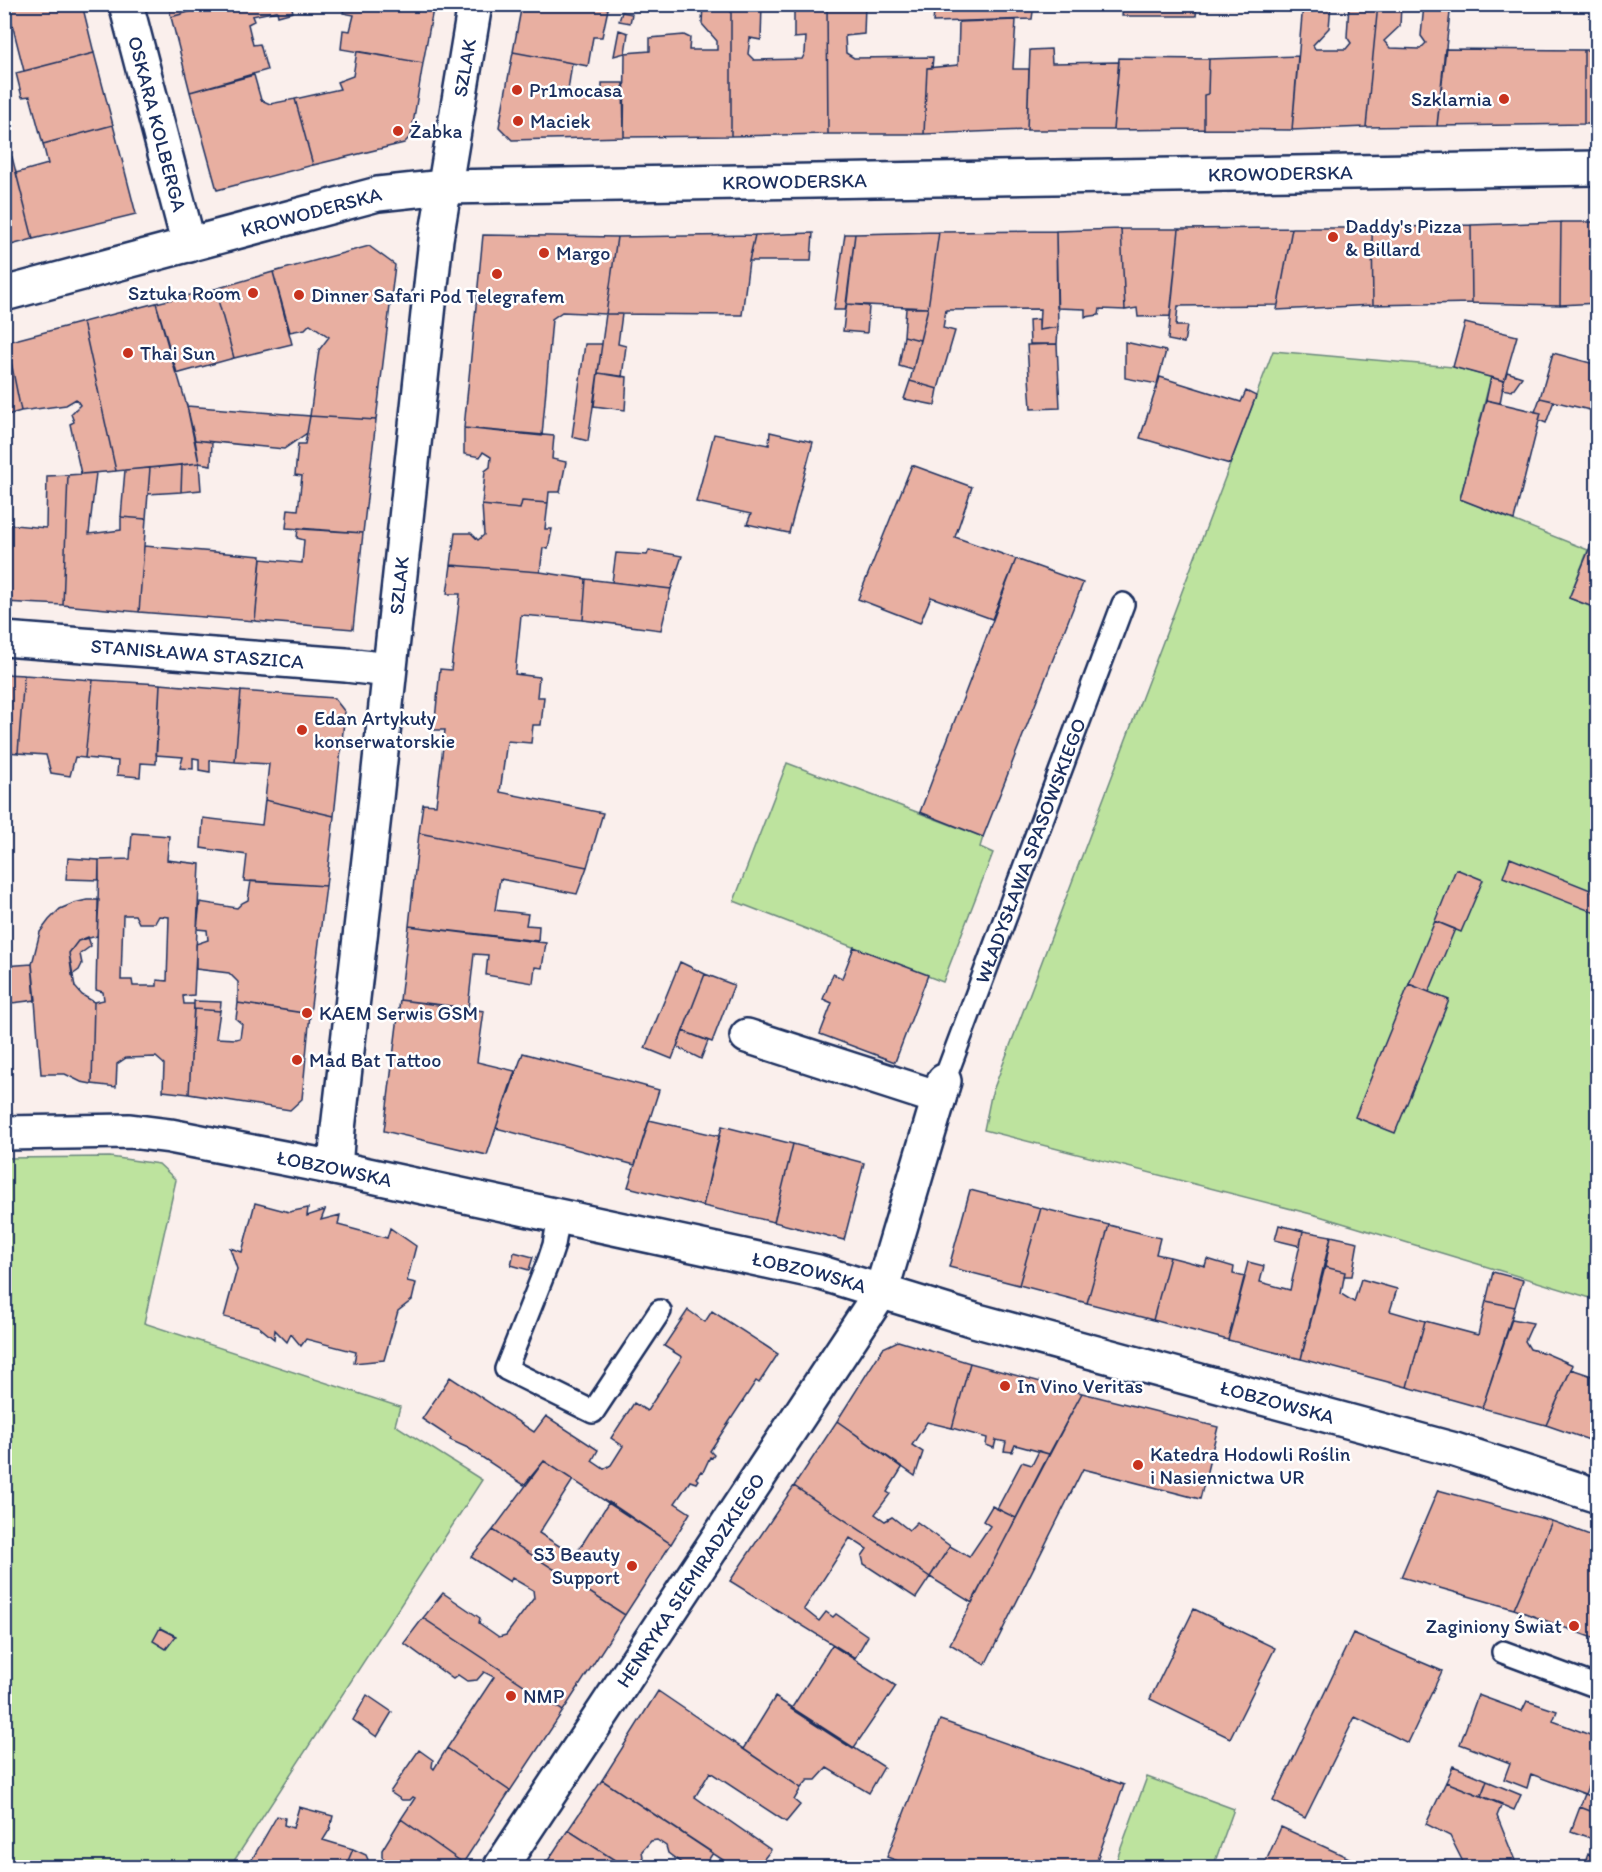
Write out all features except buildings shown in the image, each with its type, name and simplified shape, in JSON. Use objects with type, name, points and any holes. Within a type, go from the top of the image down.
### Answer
[{"type":"street","name":"OSKARA KOLBERGA","points":[[126,4],[189,245]]},
{"type":"street","name":"SZLAK","points":[[335,1168],[436,239],[475,4]]},
{"type":"street","name":"KROWODERSKA","points":[[4,294],[378,194],[444,187],[1598,168]]},
{"type":"street","name":"STANISŁAWA STASZICA","points":[[4,639],[389,670]]},
{"type":"street","points":[[747,1036],[941,1090]]},
{"type":"street","name":"WŁADYSŁAWA SPASOWSKIEGO","points":[[881,1292],[941,1090]]},
{"type":"street","name":"ŁOBZOWSKA","points":[[4,1133],[129,1131],[170,1136],[335,1168],[818,1272],[974,1320],[1455,1450],[1598,1496]]},
{"type":"street","name":"HENRYKA SIEMIRADZKIEGO","points":[[500,1868],[881,1292]]},
{"type":"lane","name":"WŁADYSŁAWA SPASOWSKIEGO","points":[[941,1090],[1123,603]]},
{"type":"lane","points":[[559,1216],[549,1260],[506,1369],[593,1412],[660,1311]]},
{"type":"lane","points":[[1503,1652],[1598,1687]]},
{"type":"green space","points":[[1273,351],[1453,367],[1491,377],[1460,499],[1588,550],[1569,598],[1597,609],[1597,1300],[1319,1216],[984,1130],[991,1096]]},
{"type":"green space","points":[[787,763],[983,837],[980,847],[993,853],[943,982],[734,901]]},
{"type":"green space","points":[[110,1157],[159,1164],[176,1180],[144,1323],[400,1407],[395,1425],[482,1480],[230,1867],[5,1867],[4,1158]]},
{"type":"green space","points":[[1147,1777],[1234,1809],[1213,1867],[1114,1867]]},
{"type":"place","name":"Pr1mocasa","points":[[517,90]]},
{"type":"place","name":"Szklarnia","points":[[1504,99]]},
{"type":"place","name":"Maciek","points":[[518,121]]},
{"type":"place","name":"Żabka","points":[[398,131]]},
{"type":"place","name":"Daddy's Pizza & Billard","points":[[1333,237]]},
{"type":"place","name":"Margo","points":[[544,253]]},
{"type":"place","name":"Pod Telegrafem","points":[[497,274]]},
{"type":"place","name":"Sztuka Room","points":[[253,293]]},
{"type":"place","name":"Dinner Safari","points":[[299,295]]},
{"type":"place","name":"Thai Sun","points":[[128,353]]},
{"type":"place","name":"Edan Artykuły konserwatorskie","points":[[302,730]]},
{"type":"place","name":"KAEM Serwis GSM","points":[[307,1013]]},
{"type":"place","name":"Mad Bat Tattoo","points":[[297,1060]]},
{"type":"place","name":"In Vino Veritas","points":[[1005,1386]]},
{"type":"place","name":"Katedra Hodowli Roślin i Nasiennictwa UR","points":[[1138,1465]]},
{"type":"place","name":"S3 Beauty Support","points":[[632,1566]]},
{"type":"place","name":"Zaginiony Świat","points":[[1574,1626]]},
{"type":"place","name":"NMP","points":[[511,1696]]}]
